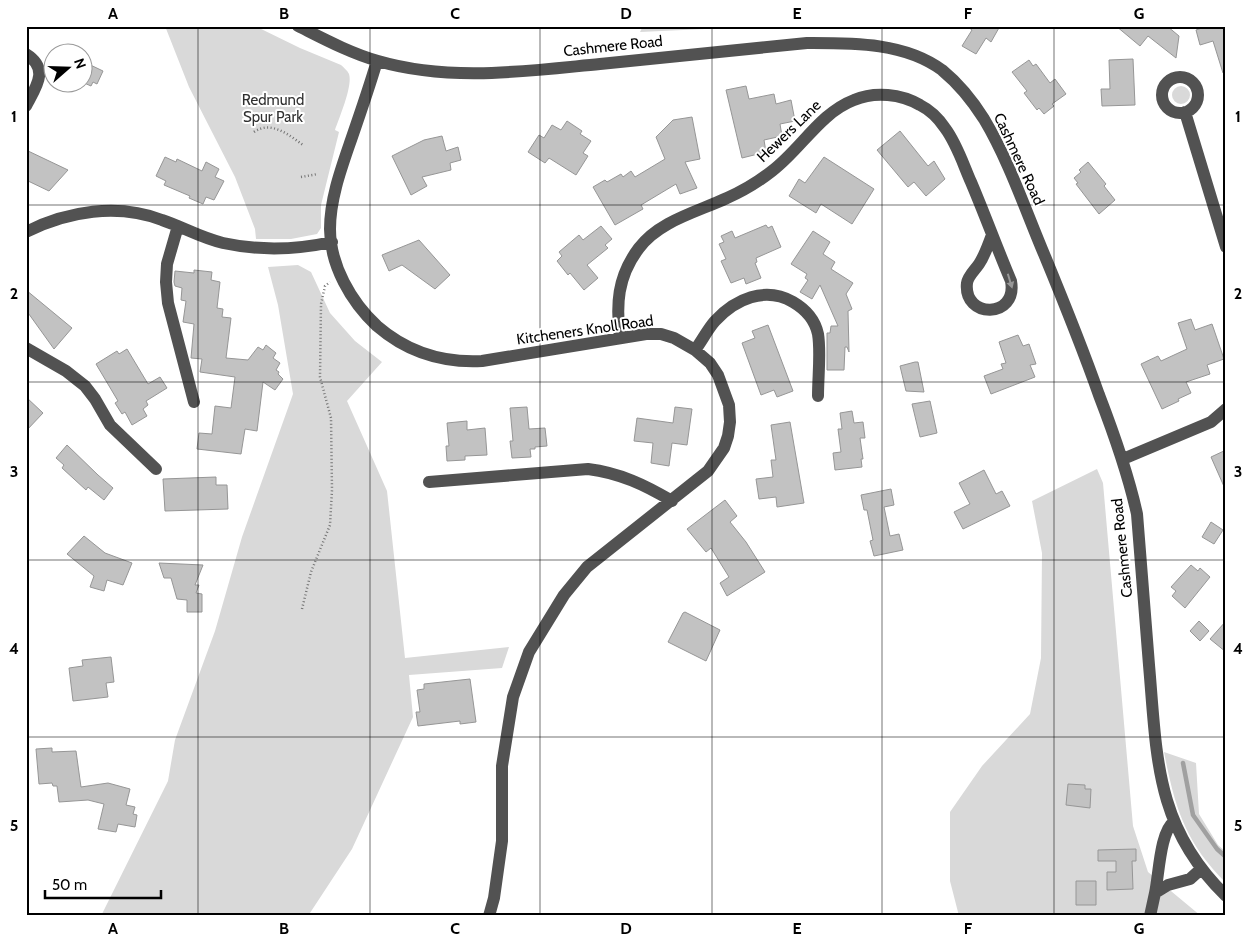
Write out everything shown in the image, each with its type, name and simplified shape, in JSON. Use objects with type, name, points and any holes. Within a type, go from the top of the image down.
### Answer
[{"type":"street","name":"Cashmere Road","points":[[298,26],[332,43],[377,61],[416,69],[446,72],[504,73],[807,44],[844,43],[880,46],[910,54],[927,60],[951,78],[968,95],[984,119],[1000,149],[1072,322],[1123,459],[1137,514],[1156,749],[1166,800],[1186,847],[1201,869],[1226,896]]},
{"type":"street","points":[[26,54],[36,61],[39,68],[39,78],[26,106]]},
{"type":"street","name":"Kitcheners Knoll Road","points":[[377,61],[338,180],[331,220],[332,242],[341,274],[357,304],[370,319],[399,342],[415,351],[429,356],[464,362],[482,361],[646,334],[661,334],[674,338],[696,350],[710,363],[724,389],[729,405],[730,422],[728,436],[724,448],[708,470],[672,501],[587,567],[564,595],[529,652],[513,697],[502,766],[502,841],[494,898],[489,916]]},
{"type":"street","name":"Hewers Lane","points":[[620,338],[617,311],[618,294],[630,262],[639,248],[653,234],[673,221],[727,198],[756,183],[792,155],[829,114],[857,98],[872,95],[888,95],[904,98],[919,104],[933,114],[945,127],[956,145],[1011,281],[1011,298],[1005,304],[990,310],[982,310],[975,306],[970,299],[967,291],[967,282],[982,259],[992,235]]},
{"type":"street","points":[[1185,112],[1226,248]]},
{"type":"street","points":[[26,232],[61,217],[99,211],[147,215],[178,226],[198,236],[222,243],[264,249],[304,248],[332,242]]},
{"type":"street","points":[[178,226],[167,264],[166,282],[168,303],[194,402]]},
{"type":"street","points":[[696,350],[714,322],[737,302],[750,296],[766,294],[781,296],[804,309],[812,320],[818,334],[818,396]]},
{"type":"street","points":[[26,348],[66,371],[85,386],[110,425],[156,469]]},
{"type":"street","points":[[1123,459],[1211,422],[1226,409]]},
{"type":"street","points":[[429,482],[588,469],[612,472],[628,478],[672,501]]},
{"type":"street","points":[[1150,916],[1164,835],[1168,826],[1174,822]]},
{"type":"street","points":[[1155,893],[1168,885],[1190,879],[1201,869]]},
{"type":"path","points":[[254,132],[259,128],[277,129],[286,132],[303,144]]},
{"type":"path","points":[[301,177],[318,174]]},
{"type":"path","points":[[302,609],[312,572],[330,525],[332,490],[331,418],[320,377],[321,304],[325,286],[341,274]]},
{"type":"green space","name":"Redmund Spur Park","points":[[165,26],[255,26],[341,65],[347,71],[350,79],[349,86],[335,130],[339,132],[321,205],[321,228],[317,234],[291,239],[256,239],[255,229],[235,177],[189,87]]},
{"type":"green space","points":[[643,26],[768,26],[640,32]]},
{"type":"green space","points":[[1181,86],[1187,89],[1190,95],[1187,101],[1181,104],[1175,101],[1172,95],[1175,89]]},
{"type":"green space","points":[[298,265],[311,272],[330,313],[355,341],[382,362],[347,401],[387,491],[405,658],[509,647],[502,668],[409,675],[413,717],[352,849],[308,916],[101,916],[168,781],[175,740],[215,631],[242,537],[293,394],[278,305],[268,267]]},
{"type":"green space","points":[[1097,469],[1103,483],[1133,826],[1148,872],[1201,916],[959,916],[950,881],[950,812],[982,766],[1030,714],[1041,658],[1042,553],[1032,501]]},
{"type":"green space","points":[[1164,752],[1196,763],[1199,814],[1218,845],[1226,852],[1226,883],[1212,868],[1191,838],[1178,807]]},
{"type":"building","points":[[967,26],[1000,26],[991,42],[986,38],[976,54],[962,46],[972,30]]},
{"type":"building","points":[[1116,26],[1167,26],[1179,36],[1176,58],[1148,36],[1140,46]]},
{"type":"building","points":[[1208,26],[1226,26],[1226,73],[1223,73],[1213,41],[1200,45],[1196,30]]},
{"type":"building","points":[[1133,59],[1135,105],[1102,106],[1101,89],[1110,89],[1109,60]]},
{"type":"building","points":[[1029,60],[1033,66],[1036,64],[1050,83],[1055,79],[1066,94],[1052,104],[1054,106],[1044,114],[1039,108],[1037,110],[1024,93],[1027,91],[1012,72]]},
{"type":"building","points":[[92,66],[103,71],[97,84],[93,82],[92,84]]},
{"type":"building","points":[[746,86],[749,99],[774,94],[776,104],[791,100],[795,121],[780,124],[782,136],[764,140],[766,152],[742,158],[726,90]]},
{"type":"building","points":[[692,117],[700,159],[685,162],[697,188],[680,194],[676,184],[641,205],[643,209],[615,225],[593,187],[621,174],[623,177],[631,171],[635,177],[665,159],[656,137],[673,120]]},
{"type":"building","points":[[567,121],[582,131],[580,134],[591,141],[583,153],[588,156],[576,175],[549,158],[545,163],[528,152],[539,135],[544,138],[552,125],[561,130]]},
{"type":"building","points":[[900,131],[928,166],[934,161],[945,179],[926,196],[914,182],[908,187],[877,150]]},
{"type":"building","points":[[442,136],[446,151],[458,147],[461,160],[450,163],[451,170],[422,177],[427,186],[411,195],[392,156],[424,140]]},
{"type":"building","points":[[26,150],[68,170],[49,191],[26,180]]},
{"type":"building","points":[[165,157],[176,162],[177,159],[202,171],[206,162],[219,169],[215,177],[224,181],[214,200],[206,197],[203,204],[164,185],[166,181],[156,176]]},
{"type":"building","points":[[824,157],[874,189],[852,224],[821,204],[816,213],[789,196],[799,179],[805,183]]},
{"type":"building","points":[[1088,162],[1106,184],[1104,186],[1115,200],[1099,214],[1076,184],[1078,183],[1074,178],[1081,172],[1079,170]]},
{"type":"building","points":[[766,225],[768,228],[772,226],[781,247],[756,258],[757,262],[755,263],[761,278],[746,284],[744,278],[731,283],[721,261],[726,259],[719,244],[724,242],[721,236],[732,231],[735,238]]},
{"type":"building","points":[[601,226],[612,239],[605,245],[608,248],[587,265],[598,278],[584,290],[557,261],[562,256],[559,252],[579,235],[583,240]]},
{"type":"building","points":[[813,231],[830,242],[823,254],[835,262],[831,269],[853,283],[846,294],[852,309],[848,311],[849,352],[847,347],[845,347],[844,370],[827,370],[827,333],[830,333],[831,326],[838,326],[820,285],[812,299],[800,292],[808,280],[805,278],[807,274],[791,264]]},
{"type":"building","points":[[419,240],[450,275],[435,289],[402,265],[389,271],[382,255]]},
{"type":"building","points":[[194,270],[212,272],[211,280],[220,282],[217,308],[223,309],[222,317],[231,318],[226,358],[248,360],[258,347],[263,350],[266,345],[276,353],[273,358],[280,363],[276,370],[283,379],[275,390],[263,382],[257,431],[245,429],[241,454],[197,449],[199,433],[212,434],[215,406],[231,408],[235,377],[200,372],[202,359],[191,358],[194,324],[183,322],[186,301],[181,300],[182,288],[175,286],[174,282],[175,271],[194,273]]},
{"type":"building","points":[[26,290],[72,328],[54,349],[26,310]]},
{"type":"building","points":[[1191,319],[1195,330],[1212,324],[1224,359],[1207,365],[1210,374],[1186,382],[1191,393],[1162,409],[1141,364],[1158,356],[1161,361],[1187,349],[1178,323]]},
{"type":"building","points":[[768,325],[793,391],[777,397],[774,390],[761,395],[742,343],[755,338],[752,331]]},
{"type":"building","points":[[1018,335],[1023,346],[1029,344],[1036,364],[1030,365],[1035,377],[991,394],[984,376],[1003,369],[1001,364],[1006,363],[999,342]]},
{"type":"building","points":[[127,349],[148,384],[160,377],[167,388],[146,401],[148,405],[143,409],[147,416],[132,425],[125,412],[122,414],[115,403],[118,401],[96,364],[117,351],[119,354]]},
{"type":"building","points":[[918,362],[924,392],[906,391],[900,366]]},
{"type":"building","points":[[26,397],[43,413],[26,431]]},
{"type":"building","points":[[930,401],[937,433],[920,437],[912,404]]},
{"type":"building","points":[[527,407],[529,429],[545,428],[547,446],[530,449],[531,457],[512,458],[510,441],[513,441],[510,408]]},
{"type":"building","points":[[675,407],[692,409],[687,445],[672,443],[669,466],[651,463],[653,443],[634,441],[637,418],[673,423]]},
{"type":"building","points":[[852,411],[854,423],[863,422],[865,438],[860,438],[863,459],[861,459],[862,467],[835,470],[833,453],[841,452],[838,429],[842,429],[840,413]]},
{"type":"building","points":[[467,421],[467,430],[485,428],[487,455],[465,456],[465,460],[447,461],[446,446],[449,446],[447,423]]},
{"type":"building","points":[[790,422],[804,503],[777,507],[776,497],[759,499],[756,479],[773,477],[771,460],[776,460],[771,425]]},
{"type":"building","points":[[67,445],[113,488],[104,500],[88,487],[86,490],[62,468],[64,465],[56,458]]},
{"type":"building","points":[[1226,450],[1226,491],[1211,457]]},
{"type":"building","points":[[984,470],[996,494],[1002,491],[1010,506],[963,529],[954,512],[970,504],[959,483]]},
{"type":"building","points":[[216,477],[216,485],[227,485],[228,509],[165,511],[163,479]]},
{"type":"building","points":[[891,489],[894,505],[884,507],[890,536],[899,534],[903,550],[874,556],[870,541],[873,540],[867,510],[864,510],[861,495]]},
{"type":"building","points":[[725,500],[737,516],[730,522],[746,542],[765,572],[727,596],[720,583],[729,577],[711,548],[706,552],[687,529]]},
{"type":"building","points":[[1211,522],[1223,530],[1214,544],[1202,537]]},
{"type":"building","points":[[84,536],[105,553],[132,563],[123,585],[107,580],[104,591],[90,587],[94,576],[67,554]]},
{"type":"building","points":[[159,563],[203,565],[195,585],[199,585],[196,593],[202,594],[202,612],[187,612],[187,600],[177,599],[171,578],[164,578]]},
{"type":"building","points":[[1191,565],[1198,571],[1200,568],[1210,577],[1185,608],[1172,596],[1176,591],[1171,587]]},
{"type":"building","points":[[685,612],[720,630],[706,661],[668,642]]},
{"type":"building","points":[[1199,621],[1209,631],[1200,641],[1190,631]]},
{"type":"building","points":[[1226,621],[1226,652],[1210,639]]},
{"type":"building","points":[[111,657],[114,682],[106,683],[108,697],[73,701],[69,668],[83,666],[82,660]]},
{"type":"building","points":[[470,679],[476,722],[460,724],[460,721],[418,726],[416,712],[420,712],[417,690],[424,689],[424,684]]},
{"type":"building","points":[[52,748],[52,752],[76,751],[81,787],[108,783],[130,789],[126,805],[135,807],[133,814],[137,815],[135,827],[118,824],[116,832],[98,829],[104,804],[88,800],[59,802],[57,786],[53,786],[52,783],[39,784],[36,749]]},
{"type":"building","points":[[1068,784],[1085,785],[1085,789],[1091,789],[1090,808],[1066,805]]},
{"type":"building","points":[[1136,849],[1136,861],[1132,861],[1133,889],[1107,890],[1107,872],[1116,872],[1116,861],[1098,861],[1098,850]]},
{"type":"building","points":[[1076,881],[1096,881],[1096,905],[1076,905]]},
{"type":"waterway","points":[[1183,763],[1193,815],[1217,849],[1226,857]]}]
